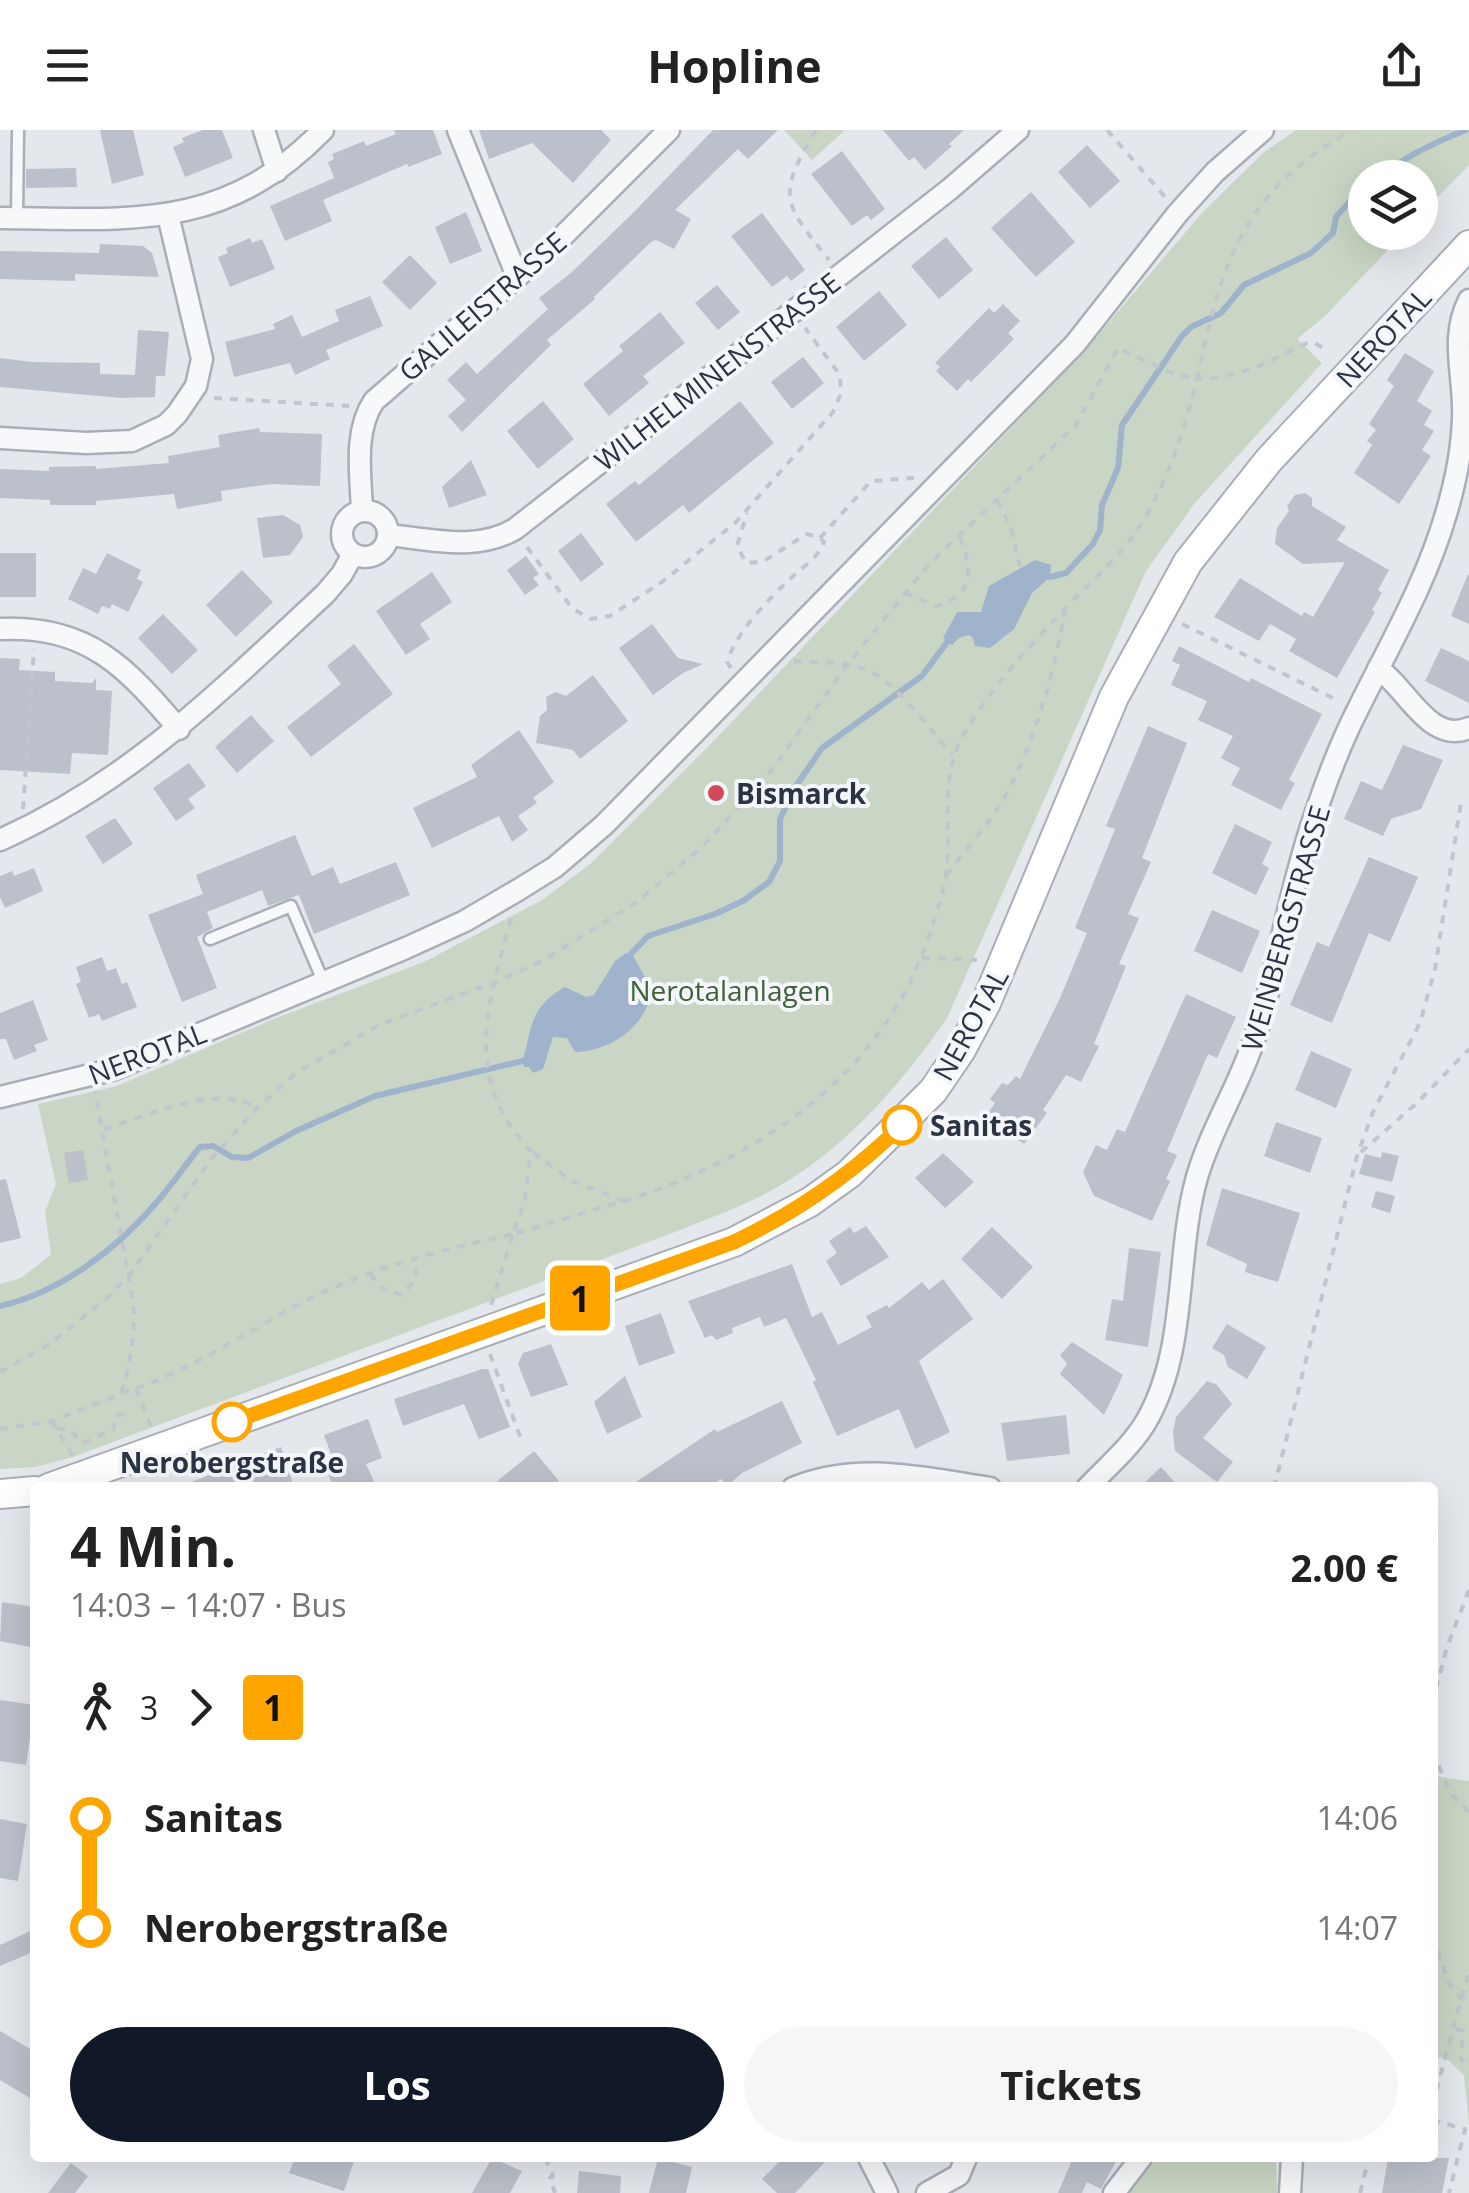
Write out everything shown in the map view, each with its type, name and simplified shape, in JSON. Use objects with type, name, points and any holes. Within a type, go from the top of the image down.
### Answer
[{"type":"street","points":[[264,130],[276,171]]},
{"type":"street","points":[[8,218],[168,215],[200,208],[235,195],[276,171],[323,130]]},
{"type":"street","points":[[458,130],[517,276]]},
{"type":"street","name":"WILHELMINENSTRASSE","points":[[388,535],[478,542],[515,529],[950,190],[1018,130]]},
{"type":"street","name":"NEROTAL","points":[[0,1096],[93,1077],[324,982],[465,921],[581,846],[1075,344],[1178,213],[1215,172],[1263,130]]},
{"type":"street","name":"GALILEISTRASSE","points":[[370,408],[390,385],[566,233],[663,132]]},
{"type":"street","points":[[0,438],[86,444],[132,441],[166,424],[189,398],[200,374],[202,358],[168,215]]},
{"type":"street","name":"NEROTAL","points":[[67,1482],[717,1248],[810,1202],[876,1150],[933,1091],[966,1040],[1004,962],[1114,697],[1188,562],[1225,513],[1469,245]]},
{"type":"street","name":"WEINBERGSTRASSE","points":[[1093,1482],[1136,1438],[1156,1400],[1172,1346],[1188,1212],[1197,1178],[1246,1064],[1272,980],[1300,859],[1357,709],[1422,579],[1447,512],[1464,417],[1457,339],[1469,300]]},
{"type":"street","points":[[362,511],[360,442],[370,408]]},
{"type":"street","points":[[362,511],[377,514],[388,535],[384,548],[373,556],[353,554],[343,541],[344,526],[362,511]]},
{"type":"street","points":[[0,840],[81,799],[179,729],[325,594],[353,554]]},
{"type":"street","points":[[0,629],[58,633],[102,652],[128,672],[179,729]]},
{"type":"street","points":[[1378,668],[1394,679],[1418,710],[1437,726],[1448,731],[1469,728]]},
{"type":"street","points":[[810,1482],[832,1474],[857,1472],[940,1482]]},
{"type":"street","name":"NEROTAL","points":[[0,1494],[30,1490]]},
{"type":"street","points":[[871,2162],[887,2193]]},
{"type":"street","points":[[926,2193],[959,2175],[964,2162]]},
{"type":"street","points":[[1114,2193],[1138,2162]]},
{"type":"street","points":[[1290,2193],[1292,2162]]},
{"type":"lane","points":[[8,218],[18,130]]},
{"type":"lane","points":[[210,939],[291,906],[324,982]]},
{"type":"path","points":[[816,130],[791,175],[790,203],[798,221],[841,275]]},
{"type":"path","points":[[1107,130],[1166,198]]},
{"type":"path","points":[[0,1429],[52,1421],[136,1389],[317,1295],[370,1274],[624,1201],[695,1175],[757,1145],[804,1111],[863,1056],[922,958],[946,875],[952,756],[994,690],[1120,552],[1150,508],[1175,452],[1213,306],[1236,243],[1262,202],[1297,168],[1352,130]]},
{"type":"path","points":[[515,529],[581,616],[599,620],[610,616],[662,582],[748,508],[833,412],[841,393],[836,367],[792,313]]},
{"type":"path","points":[[0,1372],[70,1329],[107,1298],[130,1274],[212,1158],[257,1108],[296,1073],[381,1024],[544,960],[636,902],[704,845],[770,772],[904,593],[960,534],[1076,425],[1118,348],[1154,366],[1196,379],[1253,369],[1307,342],[1326,350]]},
{"type":"path","points":[[189,398],[370,408]]},
{"type":"path","points":[[820,538],[871,481],[925,478]]},
{"type":"path","points":[[996,499],[1010,524],[1020,566]]},
{"type":"path","points":[[736,674],[727,662],[733,644],[787,582],[820,552],[824,542],[808,534],[762,562],[746,563],[737,546],[748,508]]},
{"type":"path","points":[[904,593],[936,606],[966,587],[970,570],[960,534]]},
{"type":"path","points":[[946,875],[998,808],[1019,766],[1047,692],[1066,609]]},
{"type":"path","points":[[1158,612],[1357,709]]},
{"type":"path","points":[[22,806],[32,658]]},
{"type":"path","points":[[787,660],[847,665],[874,673],[952,756]]},
{"type":"path","points":[[1276,1482],[1358,1156],[1373,1112],[1420,1023],[1435,969],[1461,802]]},
{"type":"path","points":[[518,890],[485,1020],[486,1056],[493,1089],[515,1131],[531,1151],[570,1180],[624,1201]]},
{"type":"path","points":[[922,958],[1004,962]]},
{"type":"path","points":[[1358,1156],[1469,1049]]},
{"type":"path","points":[[93,1077],[130,1274],[135,1324],[121,1394]]},
{"type":"path","points":[[102,1129],[195,1101],[238,1098],[257,1108]]},
{"type":"path","points":[[522,1442],[487,1346],[491,1304],[524,1204],[531,1151]]},
{"type":"path","points":[[370,1274],[382,1289],[402,1295],[416,1279],[414,1259]]},
{"type":"path","points":[[136,1389],[150,1423]]},
{"type":"path","points":[[58,1429],[70,1428],[82,1443],[113,1430],[117,1414],[126,1414]]},
{"type":"path","points":[[52,1421],[65,1442]]},
{"type":"path","points":[[1438,1681],[1469,1590]]},
{"type":"path","points":[[1438,1765],[1450,1792],[1469,1814]]},
{"type":"path","points":[[1438,1953],[1449,1984],[1462,2000]]},
{"type":"path","points":[[1438,2085],[1469,1971]]},
{"type":"path","points":[[1454,2029],[1463,2031],[1461,2060],[1469,2062]]},
{"type":"path","points":[[1438,2121],[1466,2128],[1449,2193]]},
{"type":"path","points":[[547,2162],[555,2193]]},
{"type":"path","points":[[1360,2193],[1368,2162]]},
{"type":"green space","points":[[784,130],[845,130],[812,160]]},
{"type":"green space","name":"Nerotalanlagen","points":[[1296,130],[1469,130],[1469,165],[1438,197],[1438,160],[1348,160],[1348,250],[1388,250],[1324,317],[1297,339],[1322,363],[1195,503],[1146,571],[946,1020],[862,1122],[812,1165],[728,1211],[73,1457],[35,1467],[0,1469],[0,1284],[21,1278],[51,1255],[45,1212],[56,1184],[38,1104],[117,1086],[276,1018],[424,962],[542,900],[590,864],[708,747],[1085,350],[1202,213],[1263,153]]},
{"type":"green space","points":[[1438,1777],[1469,1781],[1469,2123],[1464,2075],[1445,2057],[1438,2058]]},
{"type":"green space","points":[[1152,2162],[1276,2162],[1277,2193],[1126,2193]]},
{"type":"water","points":[[1035,560],[1051,565],[1050,577],[1032,593],[1014,629],[990,648],[975,646],[969,635],[952,645],[943,638],[957,612],[981,612],[989,586]]},
{"type":"water","points":[[626,953],[633,956],[652,989],[649,1003],[635,1025],[613,1042],[588,1051],[575,1052],[567,1038],[553,1037],[543,1069],[533,1073],[524,1067],[532,1025],[543,1004],[565,987],[586,997],[594,995],[615,961]]},
{"type":"building","points":[[100,130],[133,130],[144,175],[112,184]]},
{"type":"building","points":[[203,130],[222,130],[233,158],[185,177],[173,147],[184,142],[182,138]]},
{"type":"building","points":[[394,130],[433,130],[442,154],[408,167],[407,164],[323,200],[332,221],[285,241],[270,206],[334,178],[328,162],[334,159],[332,154],[364,141],[366,146],[396,134]]},
{"type":"building","points":[[479,130],[601,130],[611,140],[573,183],[532,143],[489,159]]},
{"type":"building","points":[[713,130],[778,130],[748,159],[738,149],[675,210],[691,219],[674,249],[656,240],[651,242],[595,299],[547,340],[551,345],[462,432],[448,416],[466,400],[447,380],[466,362],[477,374],[548,309],[539,298],[572,272]]},
{"type":"building","points":[[883,130],[964,130],[925,170],[914,157],[909,161]]},
{"type":"building","points":[[1087,145],[1120,181],[1090,208],[1058,172]]},
{"type":"building","points":[[842,151],[885,209],[871,220],[867,215],[852,226],[811,174]]},
{"type":"building","points":[[76,168],[77,187],[26,188],[26,169]]},
{"type":"building","points":[[1031,192],[1075,242],[1036,277],[991,228]]},
{"type":"building","points":[[466,212],[482,251],[450,264],[435,227]]},
{"type":"building","points":[[762,213],[805,270],[791,281],[787,276],[772,287],[731,236]]},
{"type":"building","points":[[946,237],[973,270],[939,299],[911,266]]},
{"type":"building","points":[[250,238],[252,243],[262,239],[275,269],[230,287],[218,257],[228,253],[226,248]]},
{"type":"building","points":[[100,244],[143,246],[152,253],[159,277],[75,274],[75,281],[0,279],[0,251],[99,253]]},
{"type":"building","points":[[410,255],[437,283],[410,310],[382,282]]},
{"type":"building","points":[[717,285],[740,312],[718,330],[695,303]]},
{"type":"building","points":[[879,291],[907,325],[864,361],[836,327]]},
{"type":"building","points":[[370,296],[383,326],[326,350],[330,359],[295,375],[290,363],[234,377],[225,342],[275,329],[273,324],[292,315],[302,337],[339,321],[335,310]]},
{"type":"building","points":[[1003,304],[1020,321],[1008,333],[1014,339],[957,391],[936,371],[940,367],[935,363],[989,308],[994,313]]},
{"type":"building","points":[[660,312],[685,343],[643,376],[649,383],[609,416],[583,384],[623,351],[619,346]]},
{"type":"building","points":[[138,330],[169,332],[165,376],[156,376],[155,397],[121,398],[0,387],[0,358],[100,363],[100,374],[135,375]]},
{"type":"building","points":[[1405,353],[1434,371],[1417,401],[1432,411],[1424,425],[1434,431],[1422,450],[1431,456],[1399,504],[1354,473],[1372,445],[1367,441],[1376,430],[1369,424],[1394,386],[1387,380]]},
{"type":"building","points":[[803,357],[824,383],[792,409],[771,382]]},
{"type":"building","points":[[543,401],[574,439],[538,469],[507,431]]},
{"type":"building","points":[[740,401],[774,443],[689,513],[683,505],[636,542],[606,504],[635,481],[639,485]]},
{"type":"building","points":[[259,428],[260,432],[322,434],[320,486],[271,484],[221,491],[222,501],[177,509],[174,494],[96,501],[96,505],[50,505],[50,500],[0,498],[0,469],[49,471],[49,467],[96,469],[169,463],[168,456],[220,447],[218,435]]},
{"type":"building","points":[[471,460],[487,495],[449,508],[442,487]]},
{"type":"building","points":[[1305,493],[1312,498],[1312,506],[1346,527],[1337,540],[1389,570],[1378,590],[1382,593],[1372,610],[1375,612],[1337,678],[1289,651],[1296,639],[1270,624],[1259,641],[1214,617],[1240,578],[1302,616],[1304,612],[1313,617],[1345,562],[1303,564],[1275,544],[1277,528],[1289,511],[1287,506],[1295,495]]},
{"type":"building","points":[[283,515],[300,525],[303,537],[290,555],[263,558],[257,518]]},
{"type":"building","points":[[581,533],[604,564],[581,582],[558,551]]},
{"type":"building","points":[[0,553],[36,553],[36,597],[0,597]]},
{"type":"building","points":[[107,553],[141,570],[137,579],[143,582],[128,612],[112,604],[110,609],[102,606],[98,614],[68,599],[83,568],[96,574]]},
{"type":"building","points":[[526,556],[539,574],[533,578],[539,585],[525,595],[507,570]]},
{"type":"building","points":[[242,570],[273,602],[236,637],[206,605]]},
{"type":"building","points":[[432,572],[452,602],[420,624],[430,639],[406,655],[376,611]]},
{"type":"building","points":[[1469,575],[1469,624],[1451,616]]},
{"type":"building","points":[[163,614],[198,650],[172,674],[138,638]]},
{"type":"building","points":[[652,624],[678,658],[703,664],[653,695],[619,648]]},
{"type":"building","points":[[354,644],[393,694],[311,757],[287,727],[341,684],[327,666]]},
{"type":"building","points":[[1179,646],[1322,714],[1289,780],[1295,783],[1281,810],[1231,785],[1240,768],[1221,758],[1233,736],[1198,720],[1207,701],[1171,685],[1180,665],[1172,661]]},
{"type":"building","points":[[1441,648],[1469,661],[1469,703],[1425,681]]},
{"type":"building","points":[[0,658],[20,659],[19,670],[55,672],[55,681],[92,683],[96,678],[96,690],[112,691],[108,755],[72,753],[70,774],[0,770]]},
{"type":"building","points":[[593,675],[628,721],[580,759],[573,750],[536,743],[540,716],[547,710],[546,697],[556,692],[566,696]]},
{"type":"building","points":[[251,715],[274,741],[237,773],[215,747]]},
{"type":"building","points":[[1148,726],[1187,743],[1142,858],[1151,862],[1128,914],[1139,918],[1119,964],[1126,966],[1094,1044],[1099,1046],[1081,1082],[1066,1075],[1043,1110],[1047,1113],[1024,1144],[985,1117],[995,1103],[990,1099],[1002,1083],[1008,1085],[1016,1076],[1020,1079],[1060,998],[1087,933],[1075,928],[1115,829],[1106,826]]},
{"type":"building","points":[[519,730],[554,782],[533,798],[537,803],[518,816],[528,830],[512,842],[499,816],[432,848],[413,808],[477,777],[471,765]]},
{"type":"building","points":[[1403,745],[1443,760],[1421,809],[1391,819],[1383,836],[1344,819],[1361,781],[1382,790]]},
{"type":"building","points":[[189,763],[206,786],[188,799],[195,808],[176,821],[153,788]]},
{"type":"building","points":[[115,818],[133,844],[103,864],[85,836]]},
{"type":"building","points":[[1235,824],[1272,842],[1262,864],[1269,868],[1256,895],[1212,873]]},
{"type":"building","points":[[295,835],[312,876],[333,867],[340,884],[396,862],[410,895],[314,934],[299,895],[268,906],[262,890],[207,912],[213,928],[197,937],[217,988],[182,1002],[148,915],[203,894],[196,875]]},
{"type":"building","points":[[1369,857],[1418,877],[1390,942],[1369,933],[1332,1023],[1290,1005],[1317,942],[1329,947]]},
{"type":"building","points":[[34,868],[43,891],[5,908],[0,897],[0,876],[12,871],[14,876]]},
{"type":"building","points":[[1212,910],[1260,931],[1242,973],[1194,951]]},
{"type":"building","points":[[102,957],[107,971],[116,968],[122,984],[127,982],[137,1007],[102,1021],[99,1014],[89,1018],[76,984],[81,982],[76,967]]},
{"type":"building","points":[[1186,994],[1236,1017],[1217,1058],[1208,1054],[1167,1151],[1177,1155],[1152,1221],[1094,1196],[1083,1172],[1096,1145],[1107,1150],[1117,1129],[1125,1132]]},
{"type":"building","points":[[33,1000],[48,1040],[34,1045],[37,1051],[14,1060],[6,1039],[0,1039],[0,1013]]},
{"type":"building","points":[[1311,1051],[1352,1069],[1336,1108],[1295,1090]]},
{"type":"building","points":[[1276,1122],[1322,1138],[1310,1173],[1264,1156]]},
{"type":"building","points":[[83,1150],[88,1180],[69,1183],[64,1153]]},
{"type":"building","points":[[1382,1152],[1399,1156],[1392,1182],[1359,1174],[1365,1154],[1381,1158]]},
{"type":"building","points":[[943,1153],[974,1182],[945,1208],[915,1178]]},
{"type":"building","points":[[6,1179],[21,1238],[0,1243],[0,1180]]},
{"type":"building","points":[[1222,1188],[1300,1213],[1278,1282],[1245,1272],[1247,1264],[1206,1245]]},
{"type":"building","points":[[1376,1191],[1395,1196],[1390,1213],[1371,1207]]},
{"type":"building","points":[[866,1226],[889,1257],[841,1286],[826,1261],[837,1253],[829,1241],[850,1227],[854,1233]]},
{"type":"building","points":[[992,1227],[1033,1267],[1002,1299],[961,1259]]},
{"type":"building","points":[[1129,1248],[1161,1252],[1148,1347],[1105,1340],[1112,1299],[1123,1301]]},
{"type":"building","points":[[792,1264],[812,1317],[822,1312],[838,1345],[872,1327],[866,1316],[887,1305],[889,1308],[922,1282],[929,1290],[943,1279],[973,1319],[919,1361],[950,1432],[915,1449],[899,1409],[837,1436],[786,1318],[764,1327],[760,1317],[732,1328],[733,1333],[716,1340],[712,1335],[705,1338],[688,1301]]},
{"type":"building","points":[[661,1313],[675,1353],[639,1366],[625,1326]]},
{"type":"building","points":[[1227,1324],[1266,1347],[1247,1379],[1228,1367],[1224,1355],[1212,1348]]},
{"type":"building","points":[[1072,1342],[1123,1375],[1104,1415],[1060,1374],[1067,1364],[1060,1355]]},
{"type":"building","points":[[551,1344],[568,1385],[531,1397],[518,1364],[523,1353]]},
{"type":"building","points":[[488,1369],[510,1427],[479,1439],[464,1404],[403,1426],[394,1399]]},
{"type":"building","points":[[625,1376],[642,1417],[607,1434],[594,1402]]},
{"type":"building","points":[[1207,1381],[1216,1384],[1232,1404],[1203,1438],[1233,1462],[1217,1482],[1175,1451],[1173,1432],[1176,1417]]},
{"type":"building","points":[[782,1401],[802,1443],[732,1482],[636,1482],[715,1429],[717,1432]]},
{"type":"building","points":[[1066,1415],[1070,1454],[1007,1461],[1001,1423]]},
{"type":"building","points":[[368,1419],[382,1458],[366,1464],[374,1482],[331,1482],[328,1473],[336,1468],[324,1435]]},
{"type":"building","points":[[281,1447],[293,1482],[191,1482]]},
{"type":"building","points":[[534,1451],[559,1481],[558,1482],[496,1482]]},
{"type":"building","points":[[1161,1467],[1175,1482],[1145,1482]]},
{"type":"building","points":[[2,1602],[30,1606],[30,1647],[0,1641]]},
{"type":"building","points":[[0,1700],[30,1704],[26,1765],[0,1761]]},
{"type":"building","points":[[0,1819],[27,1824],[18,1881],[0,1878]]},
{"type":"building","points":[[30,1931],[30,1953],[0,1966],[0,1945]]},
{"type":"building","points":[[0,2031],[30,2049],[30,2098],[0,2080]]},
{"type":"building","points":[[1438,2158],[1449,2158],[1442,2193],[1382,2193],[1387,2162],[1438,2162]]},
{"type":"building","points":[[293,2162],[354,2162],[344,2191],[289,2173]]},
{"type":"building","points":[[490,2162],[501,2162],[522,2171],[510,2193],[472,2193]]},
{"type":"building","points":[[657,2162],[692,2167],[686,2193],[649,2193]]},
{"type":"building","points":[[779,2162],[825,2162],[795,2193],[777,2193],[762,2179]]},
{"type":"building","points":[[1071,2162],[1116,2162],[1101,2189],[1087,2182],[1082,2193],[1058,2193]]},
{"type":"building","points":[[71,2163],[88,2176],[75,2193],[48,2193]]},
{"type":"building","points":[[579,2171],[621,2176],[620,2193],[577,2193]]},
{"type":"waterway","points":[[1404,160],[1466,130]]},
{"type":"waterway","points":[[1044,574],[1050,577],[1066,573],[1093,544],[1100,530],[1102,505],[1118,468],[1122,425],[1182,336],[1191,327],[1221,313],[1244,285],[1311,253],[1333,233],[1336,217],[1348,203]]},
{"type":"waterway","points":[[629,961],[648,936],[715,914],[743,901],[769,882],[780,861],[780,819],[796,786],[822,748],[922,676],[950,638]]},
{"type":"waterway","points":[[0,1306],[44,1291],[105,1252],[156,1203],[200,1147],[213,1146],[232,1157],[248,1158],[296,1131],[375,1096],[527,1060]]},
{"type":"bus line","name":"1","points":[[232,1422],[734,1242],[810,1202],[902,1125]]},
{"type":"place","name":"Bismarck","points":[[716,793]]},
{"type":"place","name":"Sanitas","points":[[902,1125]]},
{"type":"place","name":"Nerobergstraße","points":[[232,1422]]}]
